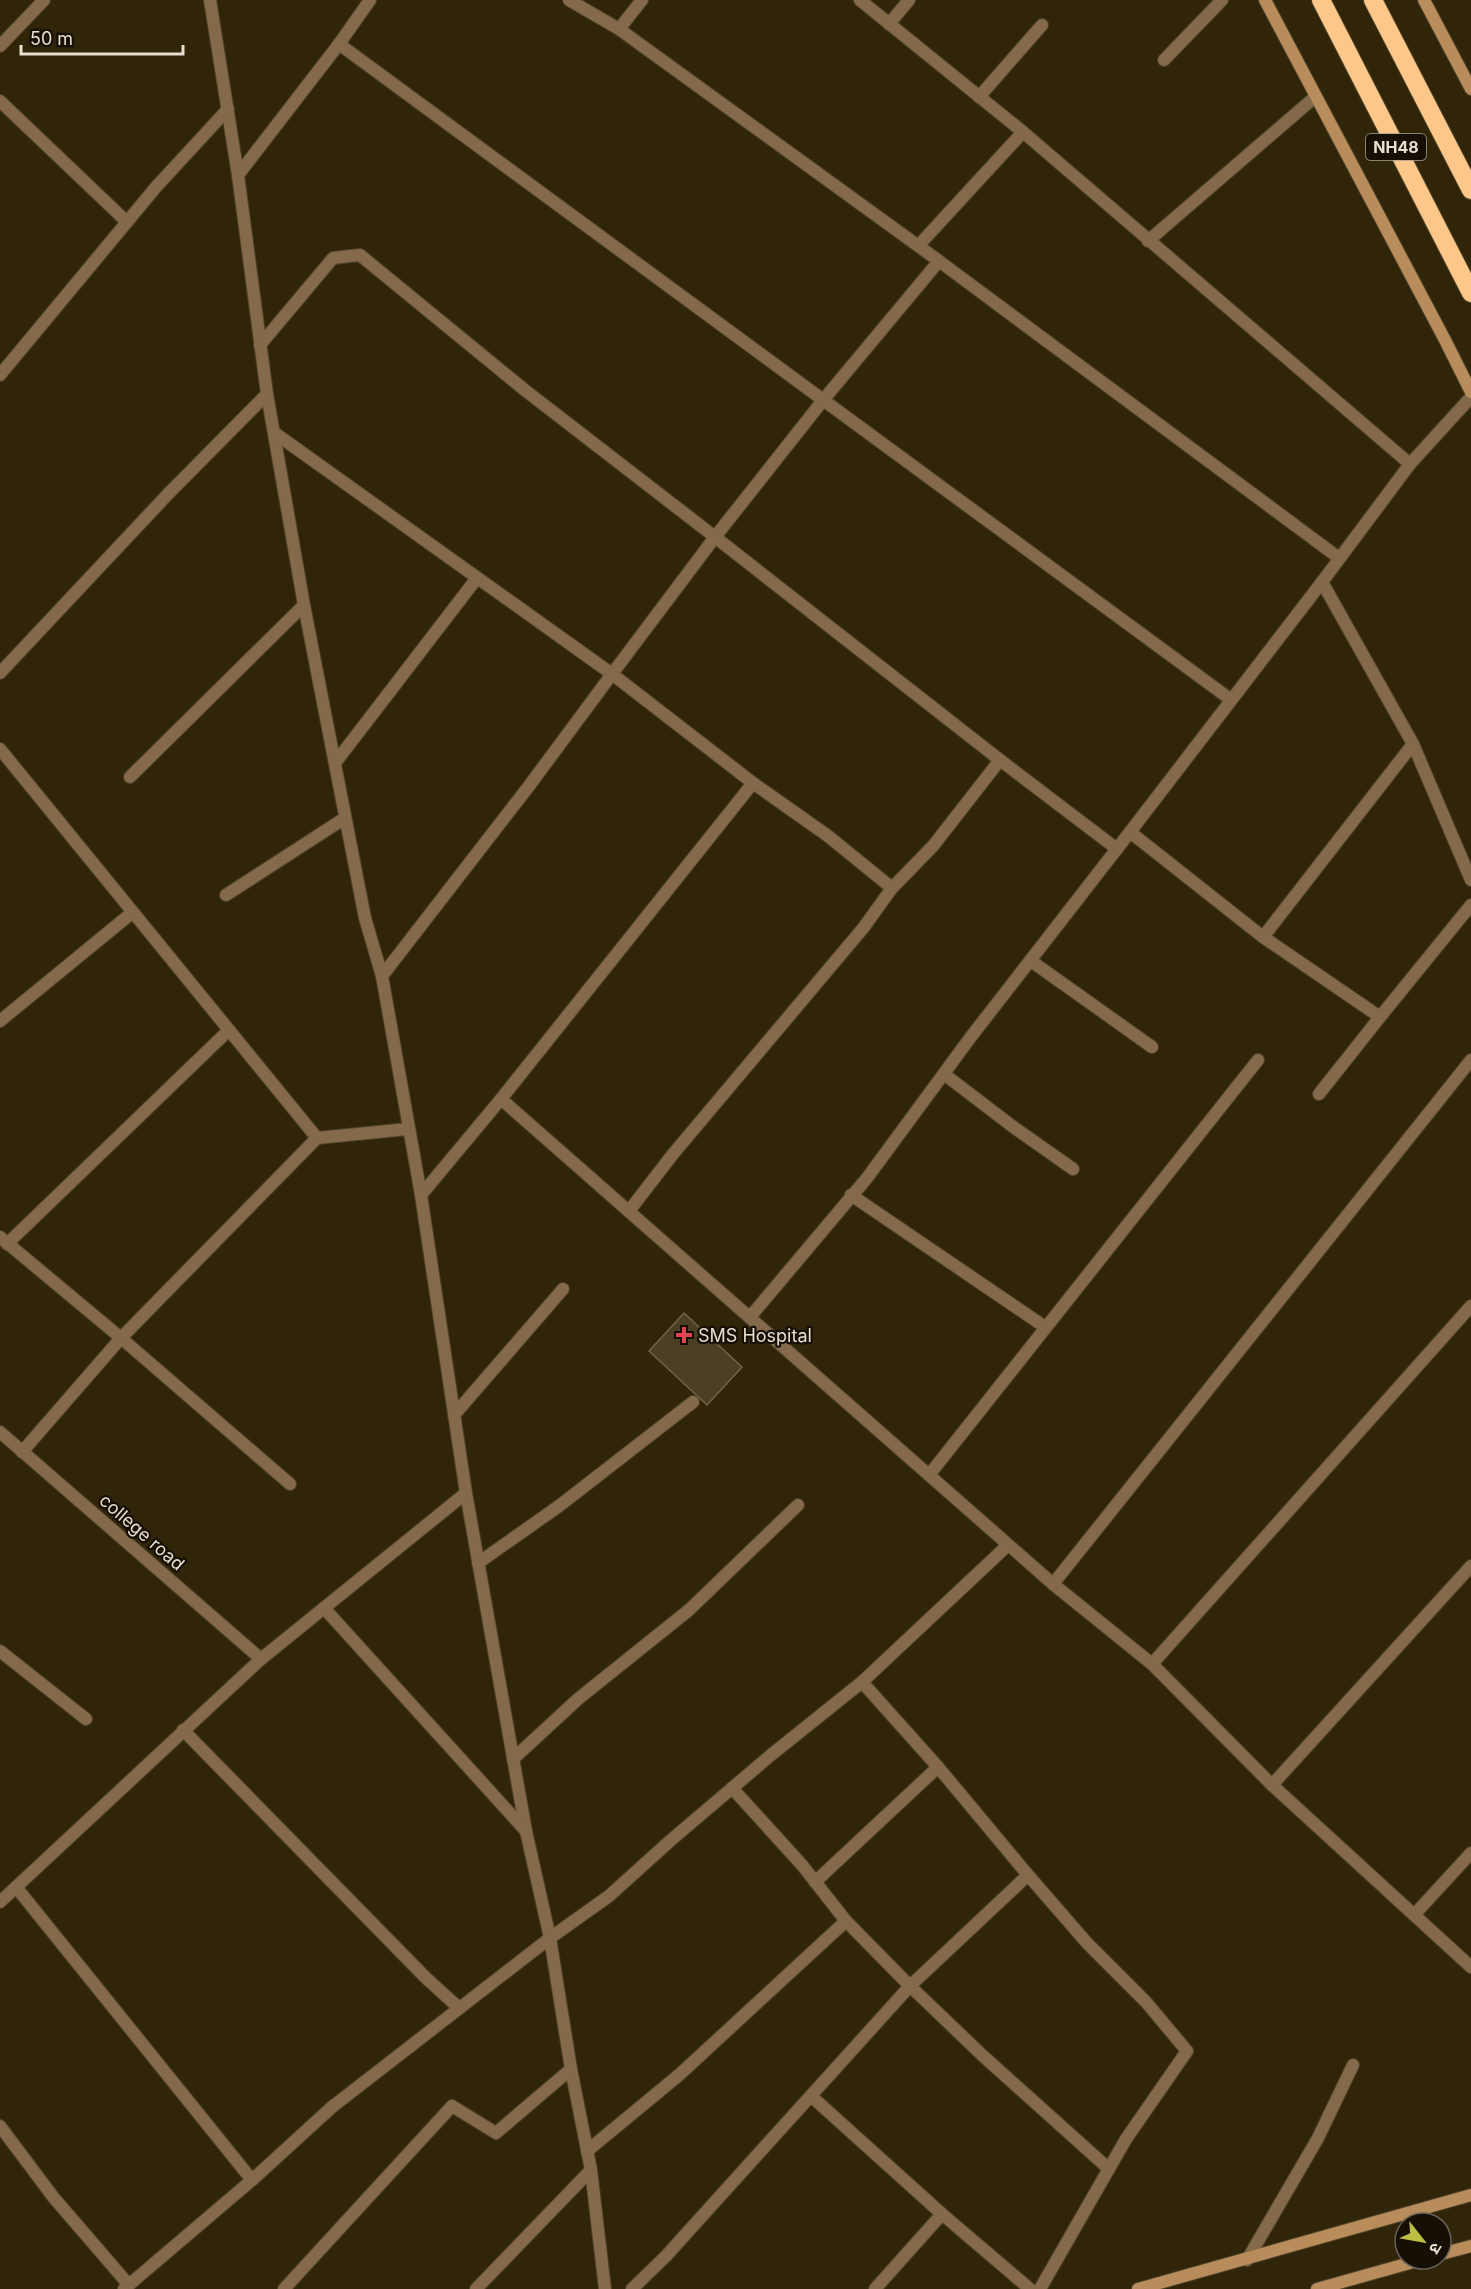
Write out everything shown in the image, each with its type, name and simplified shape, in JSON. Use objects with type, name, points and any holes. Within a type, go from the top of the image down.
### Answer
[{"type":"highway","name":"NH48","points":[[1321,0],[1471,293]]},
{"type":"highway","name":"NH48","points":[[1373,0],[1471,190]]},
{"type":"main road","points":[[1265,0],[1446,340],[1471,392]]},
{"type":"main road","points":[[1424,0],[1471,89]]},
{"type":"main road","points":[[1138,2289],[1471,2195]]},
{"type":"main road","points":[[1453,2251],[1471,2246]]},
{"type":"main road","points":[[1317,2289],[1393,2268]]},
{"type":"street","points":[[0,46],[44,0]]},
{"type":"street","points":[[210,0],[238,175],[267,394],[334,763],[365,918],[382,976],[421,1195],[478,1563],[526,1831],[550,1938],[571,2069],[591,2170],[605,2289]]},
{"type":"street","points":[[238,175],[370,0]]},
{"type":"street","points":[[568,0],[620,29],[919,245],[1339,558]]},
{"type":"street","points":[[620,29],[642,0]]},
{"type":"street","points":[[860,0],[1023,132],[1410,464]]},
{"type":"street","points":[[889,24],[909,0]]},
{"type":"street","points":[[1164,60],[1222,0]]},
{"type":"street","points":[[979,97],[1042,25]]},
{"type":"street","points":[[339,44],[1230,699]]},
{"type":"street","points":[[1148,241],[1315,97]]},
{"type":"street","points":[[0,101],[127,222]]},
{"type":"street","points":[[0,375],[156,187],[228,109]]},
{"type":"street","points":[[919,245],[1023,132]]},
{"type":"street","points":[[260,345],[333,258],[360,255],[526,391],[1117,849]]},
{"type":"street","points":[[382,976],[530,786],[716,537],[824,399],[939,261]]},
{"type":"street","points":[[0,673],[168,494],[267,394]]},
{"type":"street","points":[[750,1317],[851,1195],[1410,464],[1471,397]]},
{"type":"street","points":[[276,434],[612,674],[753,783],[828,836],[892,888]]},
{"type":"street","points":[[334,763],[477,578]]},
{"type":"street","points":[[1322,582],[1413,744],[1471,880]]},
{"type":"street","points":[[130,777],[304,605]]},
{"type":"street","points":[[1263,937],[1413,744]]},
{"type":"street","points":[[0,749],[317,1138]]},
{"type":"street","points":[[629,1211],[708,1112],[864,927],[892,888],[933,846],[1000,760]]},
{"type":"street","points":[[421,1195],[501,1099],[753,783]]},
{"type":"street","points":[[226,895],[345,818]]},
{"type":"street","points":[[1130,832],[1263,937],[1380,1017]]},
{"type":"street","points":[[1319,1094],[1471,905]]},
{"type":"street","points":[[0,1021],[133,912]]},
{"type":"street","points":[[1030,961],[1152,1047]]},
{"type":"street","points":[[229,1030],[4,1241],[121,1338],[290,1484]]},
{"type":"street","points":[[928,1475],[1258,1060]]},
{"type":"street","points":[[1053,1584],[1471,1060]]},
{"type":"street","points":[[944,1074],[1073,1169]]},
{"type":"street","points":[[501,1099],[1008,1545],[1152,1664],[1272,1785],[1471,1966]]},
{"type":"street","points":[[22,1452],[121,1338],[317,1138],[408,1129]]},
{"type":"street","points":[[851,1195],[1046,1327]]},
{"type":"street","points":[[454,1415],[563,1289]]},
{"type":"street","points":[[1152,1664],[1471,1306]]},
{"type":"street","points":[[478,1563],[559,1506],[693,1402]]},
{"type":"street","name":"college road","points":[[0,1432],[261,1659]]},
{"type":"street","points":[[0,1902],[261,1659],[466,1493]]},
{"type":"street","points":[[513,1759],[578,1699],[689,1610],[798,1505]]},
{"type":"street","points":[[0,2126],[54,2198],[126,2287],[252,2180],[332,2107],[550,1938],[609,1896],[732,1788],[862,1682],[1008,1545]]},
{"type":"street","points":[[1272,1785],[1471,1566]]},
{"type":"street","points":[[324,1608],[526,1831]]},
{"type":"street","points":[[0,1651],[86,1719]]},
{"type":"street","points":[[862,1682],[938,1767],[1087,1944],[1146,2002],[1186,2051],[1126,2139],[1040,2289]]},
{"type":"street","points":[[183,1730],[426,1978],[459,2008]]},
{"type":"street","points":[[815,1882],[938,1767]]},
{"type":"street","points":[[732,1788],[815,1882],[846,1922],[982,2055],[1109,2169]]},
{"type":"street","points":[[1414,1915],[1471,1853]]},
{"type":"street","points":[[632,2289],[666,2256],[910,1986],[1028,1875]]},
{"type":"street","points":[[16,1887],[252,2180]]},
{"type":"street","points":[[587,2151],[679,2075],[846,1922]]},
{"type":"street","points":[[1247,2260],[1318,2138],[1353,2065]]},
{"type":"street","points":[[284,2289],[452,2106],[496,2133],[571,2069]]},
{"type":"street","points":[[811,2097],[1029,2289]]},
{"type":"street","points":[[476,2289],[591,2170]]},
{"type":"street","points":[[875,2289],[942,2214]]},
{"type":"building","points":[[684,1313],[742,1367],[707,1405],[649,1351]]},
{"type":"place","name":"SMS Hospital","points":[[684,1335]]}]
